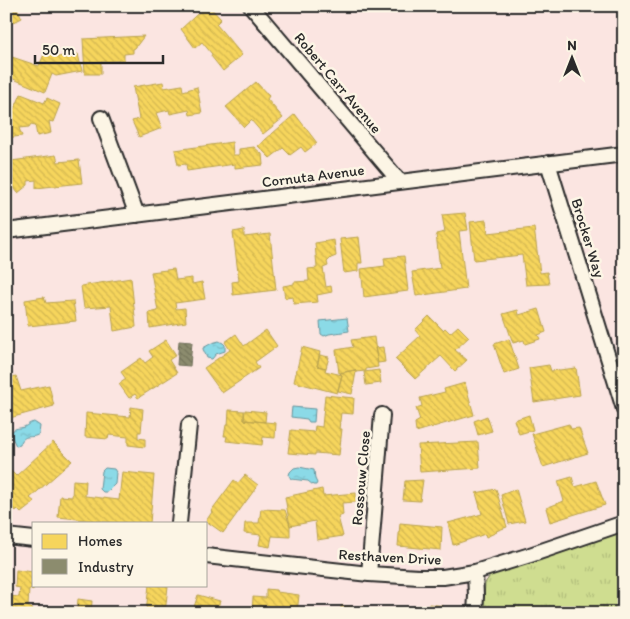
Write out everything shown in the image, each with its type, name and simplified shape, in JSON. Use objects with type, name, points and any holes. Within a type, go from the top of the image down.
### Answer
[{"type":"street","name":"Robert Carr Avenue","points":[[251,6],[400,182]]},
{"type":"street","points":[[101,118],[137,215]]},
{"type":"street","name":"Cornuta Avenue","points":[[6,231],[624,154]]},
{"type":"street","name":"Brocker Way","points":[[548,163],[624,409]]},
{"type":"street","name":"Rossouw Close","points":[[369,574],[382,415]]},
{"type":"street","points":[[179,522],[189,425]]},
{"type":"street","name":"Resthaven Drive","points":[[208,556],[369,574],[443,577],[475,572],[624,523]]},
{"type":"street","points":[[6,536],[32,539]]},
{"type":"street","points":[[475,572],[475,613]]},
{"type":"green space","points":[[624,531],[624,613],[483,613],[485,583],[492,573]]},
{"type":"water","points":[[347,318],[349,331],[324,336],[321,334],[320,321]]},
{"type":"water","points":[[219,341],[225,345],[225,351],[216,354],[212,359],[207,358],[203,348]]},
{"type":"water","points":[[292,407],[315,409],[314,422],[291,417]]},
{"type":"water","points":[[34,422],[40,426],[39,434],[26,437],[20,445],[16,446],[11,432]]},
{"type":"water","points":[[105,468],[114,469],[116,472],[115,484],[107,492],[103,492],[100,489],[102,471]]},
{"type":"water","points":[[294,468],[314,470],[316,485],[308,481],[291,479],[290,472]]},
{"type":"building: Homes","points":[[6,6],[16,6],[22,18],[6,26]]},
{"type":"building: Homes","points":[[206,6],[209,6],[221,19],[216,24],[242,55],[223,71],[202,42],[195,48],[181,29]]},
{"type":"building: Homes","points":[[144,36],[133,49],[133,53],[124,54],[124,60],[101,62],[101,74],[85,74],[83,39]]},
{"type":"building: Homes","points":[[45,52],[58,57],[78,54],[82,71],[56,76],[52,74],[45,92],[6,76],[6,68],[12,57],[39,66]]},
{"type":"building: Homes","points":[[163,82],[164,88],[182,85],[183,91],[197,87],[202,113],[190,115],[189,110],[170,114],[169,110],[156,113],[162,128],[139,137],[132,121],[139,119],[133,87]]},
{"type":"building: Homes","points":[[256,82],[269,96],[267,99],[283,118],[263,134],[251,120],[244,127],[226,107]]},
{"type":"building: Homes","points":[[21,94],[44,103],[47,98],[60,104],[53,122],[49,121],[51,133],[37,136],[35,125],[31,124],[29,127],[19,128],[22,136],[6,138],[6,109],[15,108]]},
{"type":"building: Homes","points":[[295,114],[317,143],[305,152],[301,147],[290,155],[283,148],[270,158],[258,146]]},
{"type":"building: Homes","points":[[232,142],[233,155],[239,155],[239,149],[254,147],[262,154],[263,165],[235,168],[235,164],[187,171],[186,164],[178,165],[175,150]]},
{"type":"building: Homes","points":[[56,155],[58,162],[79,160],[82,183],[36,188],[36,180],[28,181],[28,185],[18,193],[6,178],[6,157],[11,161]]},
{"type":"building: Homes","points":[[465,213],[468,230],[459,231],[466,289],[416,296],[412,272],[440,268],[436,234],[445,232],[442,215]]},
{"type":"building: Homes","points":[[486,220],[488,233],[534,228],[540,273],[547,272],[549,284],[526,285],[522,255],[474,260],[470,222]]},
{"type":"building: Homes","points":[[244,230],[244,237],[270,234],[276,290],[233,295],[232,282],[239,281],[233,232]]},
{"type":"building: Homes","points":[[359,237],[362,263],[358,263],[358,271],[344,273],[340,239]]},
{"type":"building: Homes","points":[[334,240],[336,256],[327,262],[328,266],[323,268],[326,287],[331,286],[332,292],[317,295],[318,302],[294,304],[293,297],[285,298],[283,286],[294,284],[294,282],[309,281],[308,269],[317,268],[315,243]]},
{"type":"building: Homes","points":[[404,256],[408,291],[364,297],[361,269],[385,266],[384,258]]},
{"type":"building: Homes","points":[[174,269],[176,280],[192,278],[192,284],[202,282],[205,299],[175,303],[176,309],[185,308],[186,322],[150,328],[149,313],[158,311],[151,272]]},
{"type":"building: Homes","points":[[131,278],[136,327],[114,331],[111,306],[84,308],[81,286]]},
{"type":"building: Homes","points":[[44,297],[46,303],[73,301],[76,321],[28,326],[25,300]]},
{"type":"building: Homes","points":[[539,309],[546,332],[538,335],[540,339],[525,344],[524,340],[513,343],[503,314],[518,310],[519,315]]},
{"type":"building: Homes","points":[[429,316],[443,330],[445,328],[450,333],[458,326],[469,337],[455,350],[467,360],[455,371],[441,356],[415,379],[395,359],[420,336],[415,330]]},
{"type":"building: Homes","points":[[266,330],[277,346],[255,362],[259,368],[222,393],[204,368],[230,350],[225,342],[236,334],[244,346]]},
{"type":"building: Homes","points":[[374,337],[378,367],[366,369],[366,371],[355,372],[355,370],[339,373],[336,350],[353,347],[351,340]]},
{"type":"building: Homes","points":[[509,339],[519,369],[504,374],[494,344]]},
{"type":"building: Homes","points":[[166,340],[176,355],[169,360],[177,373],[138,398],[135,394],[129,398],[119,384],[126,379],[121,372],[141,358],[145,363],[153,357],[149,351]]},
{"type":"building: Homes","points":[[302,347],[320,352],[317,366],[326,368],[325,371],[342,375],[337,393],[294,382]]},
{"type":"building: Homes","points":[[383,347],[385,362],[378,363],[375,348]]},
{"type":"building: Homes","points":[[320,355],[329,357],[326,368],[317,366]]},
{"type":"building: Homes","points":[[549,365],[551,371],[576,368],[580,395],[534,402],[529,368]]},
{"type":"building: Homes","points":[[355,370],[352,394],[338,391],[342,375],[340,374]]},
{"type":"building: Homes","points":[[379,370],[381,383],[366,385],[364,372]]},
{"type":"building: Homes","points":[[16,376],[21,391],[49,385],[54,406],[6,419],[6,378]]},
{"type":"building: Homes","points":[[465,383],[474,415],[416,432],[415,423],[420,420],[416,408],[422,406],[420,398],[445,392],[444,389]]},
{"type":"building: Homes","points":[[325,395],[354,398],[353,414],[341,413],[339,429],[342,429],[339,455],[288,453],[291,430],[314,432],[315,426],[322,427]]},
{"type":"building: Homes","points":[[131,407],[143,409],[141,432],[138,432],[138,438],[145,439],[145,447],[128,445],[128,437],[109,435],[108,439],[85,437],[86,413],[130,417]]},
{"type":"building: Homes","points":[[229,410],[244,411],[244,420],[276,423],[275,438],[263,437],[262,445],[226,441],[227,436],[224,436],[226,425],[228,425]]},
{"type":"building: Homes","points":[[245,410],[266,412],[265,422],[244,420]]},
{"type":"building: Homes","points":[[529,415],[533,430],[519,434],[514,420]]},
{"type":"building: Homes","points":[[487,416],[492,431],[478,435],[474,421]]},
{"type":"building: Homes","points":[[569,424],[571,429],[579,428],[588,453],[543,467],[532,434]]},
{"type":"building: Homes","points":[[53,442],[72,461],[30,498],[35,502],[21,513],[17,509],[16,511],[6,500],[6,466],[16,476]]},
{"type":"building: Homes","points":[[478,442],[480,468],[420,472],[418,445]]},
{"type":"building: Homes","points":[[122,472],[154,475],[150,522],[106,522],[58,517],[60,496],[72,497],[73,480],[86,481],[85,496],[119,500]]},
{"type":"building: Homes","points":[[245,475],[258,485],[223,533],[206,521],[211,511],[234,480],[238,483]]},
{"type":"building: Homes","points":[[572,477],[575,487],[596,481],[605,505],[550,522],[546,508],[564,501],[558,481]]},
{"type":"building: Homes","points":[[423,480],[420,501],[403,500],[405,481]]},
{"type":"building: Homes","points":[[322,489],[323,496],[356,493],[356,502],[342,503],[343,515],[338,517],[343,536],[317,540],[315,521],[290,526],[285,497]]},
{"type":"building: Homes","points":[[496,489],[507,527],[486,537],[485,534],[453,545],[448,523],[482,514],[476,493]]},
{"type":"building: Homes","points":[[516,489],[525,521],[509,524],[501,495]]},
{"type":"building: Homes","points":[[261,509],[285,510],[290,526],[290,537],[272,536],[270,547],[259,545],[261,535],[244,533],[245,523],[259,523]]},
{"type":"building: Homes","points":[[400,523],[442,527],[441,550],[398,546]]},
{"type":"building: Homes","points":[[16,570],[32,572],[33,590],[29,589],[28,607],[32,608],[32,613],[8,613],[9,596],[19,597],[20,588],[15,587]]},
{"type":"building: Homes","points":[[149,586],[168,586],[165,613],[146,612]]},
{"type":"building: Homes","points":[[266,589],[299,595],[297,613],[282,613],[283,609],[275,608],[274,613],[252,613],[253,597],[266,598]]},
{"type":"building: Homes","points":[[198,595],[220,601],[216,613],[211,611],[210,613],[192,613]]},
{"type":"building: Homes","points":[[78,599],[92,601],[91,613],[46,613],[46,608],[77,610]]},
{"type":"building: Homes","points":[[429,604],[443,606],[442,613],[428,613]]},
{"type":"building: Homes","points":[[341,606],[353,607],[353,613],[333,613],[333,610],[341,610]]},
{"type":"building: Industry","points":[[179,341],[192,342],[190,366],[177,365]]}]
